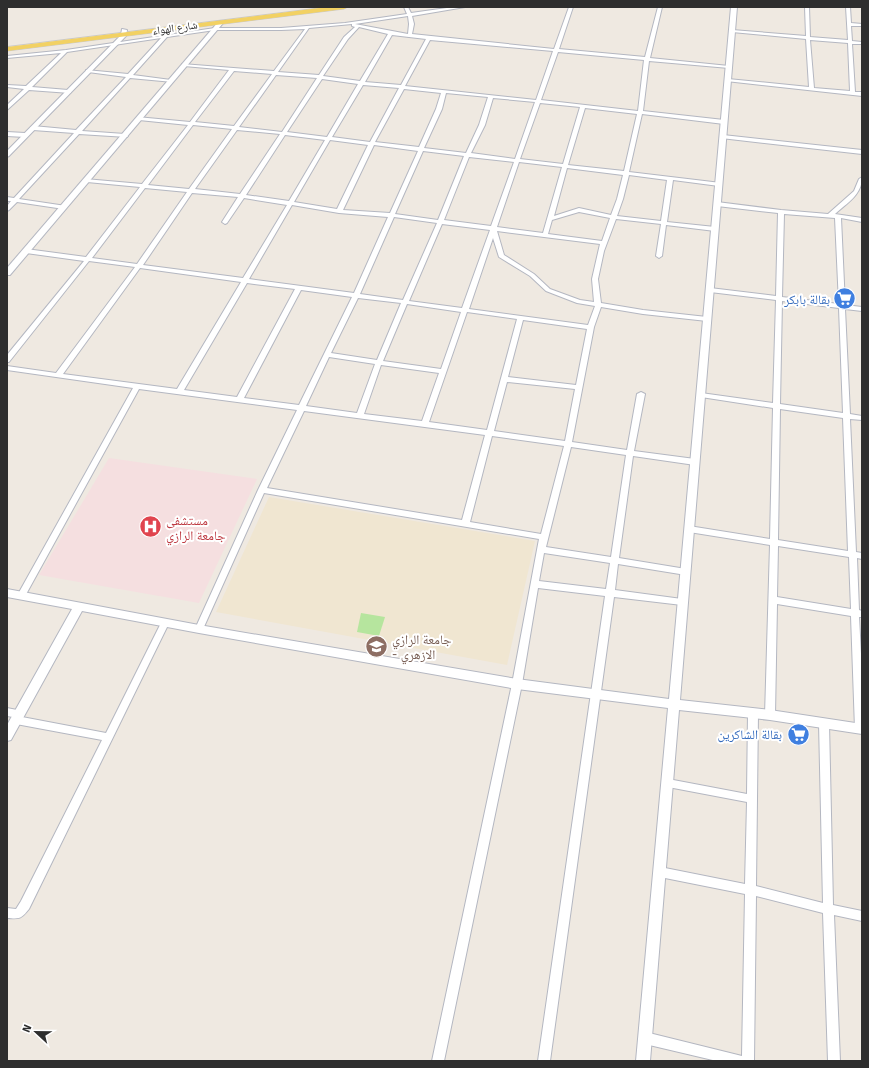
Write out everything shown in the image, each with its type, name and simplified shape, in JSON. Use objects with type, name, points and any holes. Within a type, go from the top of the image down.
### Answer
[{"type":"main road","name":"شارع الهواء","points":[[8,55],[124,32],[320,7]]},
{"type":"main road","name":"شارع الهواء","points":[[7,44],[221,22],[344,7]]},
{"type":"street","points":[[406,7],[410,14],[412,29],[410,35]]},
{"type":"street","points":[[8,55],[66,52],[215,29],[308,27],[345,24],[463,7]]},
{"type":"street","points":[[426,424],[571,7]]},
{"type":"street","points":[[438,1061],[517,684],[536,584],[541,549],[568,444],[591,327],[598,306],[595,279],[604,243],[620,199],[626,174],[640,113],[646,59],[660,7]]},
{"type":"street","points":[[644,1061],[734,7]]},
{"type":"street","points":[[807,7],[812,89]]},
{"type":"street","points":[[848,7],[853,93]]},
{"type":"street","points":[[7,273],[10,266],[26,251],[221,22]]},
{"type":"street","points":[[345,24],[391,33],[429,38],[729,68]]},
{"type":"street","points":[[848,24],[862,25]]},
{"type":"street","points":[[225,222],[346,38],[358,26]]},
{"type":"street","points":[[59,374],[139,266],[308,27]]},
{"type":"street","points":[[732,31],[862,43]]},
{"type":"street","points":[[7,155],[115,44],[124,32]]},
{"type":"street","points":[[179,392],[391,33]]},
{"type":"street","points":[[7,209],[165,37]]},
{"type":"street","points":[[339,210],[372,144],[429,38]]},
{"type":"street","points":[[7,108],[66,52]]},
{"type":"street","points":[[184,65],[320,77],[361,83],[724,122]]},
{"type":"street","points":[[7,360],[88,259],[232,70]]},
{"type":"street","points":[[88,71],[171,81]]},
{"type":"street","points":[[728,80],[862,94]]},
{"type":"street","points":[[7,86],[68,92]]},
{"type":"street","points":[[199,629],[262,490],[356,295],[390,215],[398,201],[439,109],[444,92]]},
{"type":"street","points":[[360,415],[379,362],[449,202],[467,156],[482,125],[491,96]]},
{"type":"street","points":[[545,235],[583,106]]},
{"type":"street","points":[[139,118],[328,138],[467,156],[719,184]]},
{"type":"street","points":[[33,128],[125,136]]},
{"type":"street","points":[[7,134],[25,136]]},
{"type":"street","points":[[723,137],[862,152]]},
{"type":"street","points":[[829,216],[856,192],[862,178]]},
{"type":"street","points":[[659,256],[670,179]]},
{"type":"street","points":[[86,180],[190,192],[242,196],[339,210],[390,215],[604,243]]},
{"type":"street","points":[[7,199],[64,207]]},
{"type":"street","points":[[717,204],[781,212],[838,216],[862,220]]},
{"type":"street","points":[[550,219],[579,210],[613,217],[715,229]]},
{"type":"street","points":[[770,715],[781,212]]},
{"type":"street","points":[[8,594],[165,623],[517,684],[594,695],[770,715],[861,729],[859,614],[853,555],[838,216]]},
{"type":"street","points":[[494,228],[501,256],[532,275],[548,290],[557,295],[598,306],[707,319]]},
{"type":"street","points":[[26,251],[591,327]]},
{"type":"street","points":[[239,400],[299,287]]},
{"type":"street","points":[[710,290],[862,309]]},
{"type":"street","points":[[466,524],[521,317]]},
{"type":"street","points":[[327,355],[443,372]]},
{"type":"street","points":[[7,368],[426,424],[695,462]]},
{"type":"street","points":[[504,379],[578,387]]},
{"type":"street","points":[[21,596],[137,386]]},
{"type":"street","points":[[544,1061],[594,695],[630,452],[641,394]]},
{"type":"street","points":[[701,395],[862,418]]},
{"type":"street","points":[[262,490],[544,537]]},
{"type":"street","points":[[689,528],[862,556]]},
{"type":"street","points":[[541,549],[686,572]]},
{"type":"street","points":[[536,584],[682,602]]},
{"type":"street","points":[[772,600],[859,614]]},
{"type":"street","points":[[7,736],[79,606]]},
{"type":"street","points":[[7,913],[18,914],[25,905],[165,623]]},
{"type":"street","points":[[7,712],[18,717],[108,737]]},
{"type":"street","points":[[748,1061],[753,713]]},
{"type":"street","points":[[824,723],[828,909],[834,1061]]},
{"type":"street","points":[[668,783],[752,799]]},
{"type":"street","points":[[660,872],[751,890],[862,916]]},
{"type":"street","points":[[645,1038],[741,1061]]},
{"type":"shaded area","name":"مستشفى جامعة الرازي","points":[[109,458],[257,479],[199,603],[39,575]]},
{"type":"shaded area","points":[[269,497],[535,541],[507,665],[216,612]]},
{"type":"green space","points":[[361,613],[385,617],[379,636],[357,632]]},
{"type":"place","name":"بقالة بابكر","points":[[845,299]]},
{"type":"place","name":"مستشفى جامعة الرازي","points":[[151,527]]},
{"type":"place","name":"جامعة الرازي - الازهري","points":[[376,646]]},
{"type":"place","name":"بقالة الشاكرين","points":[[798,734]]}]
